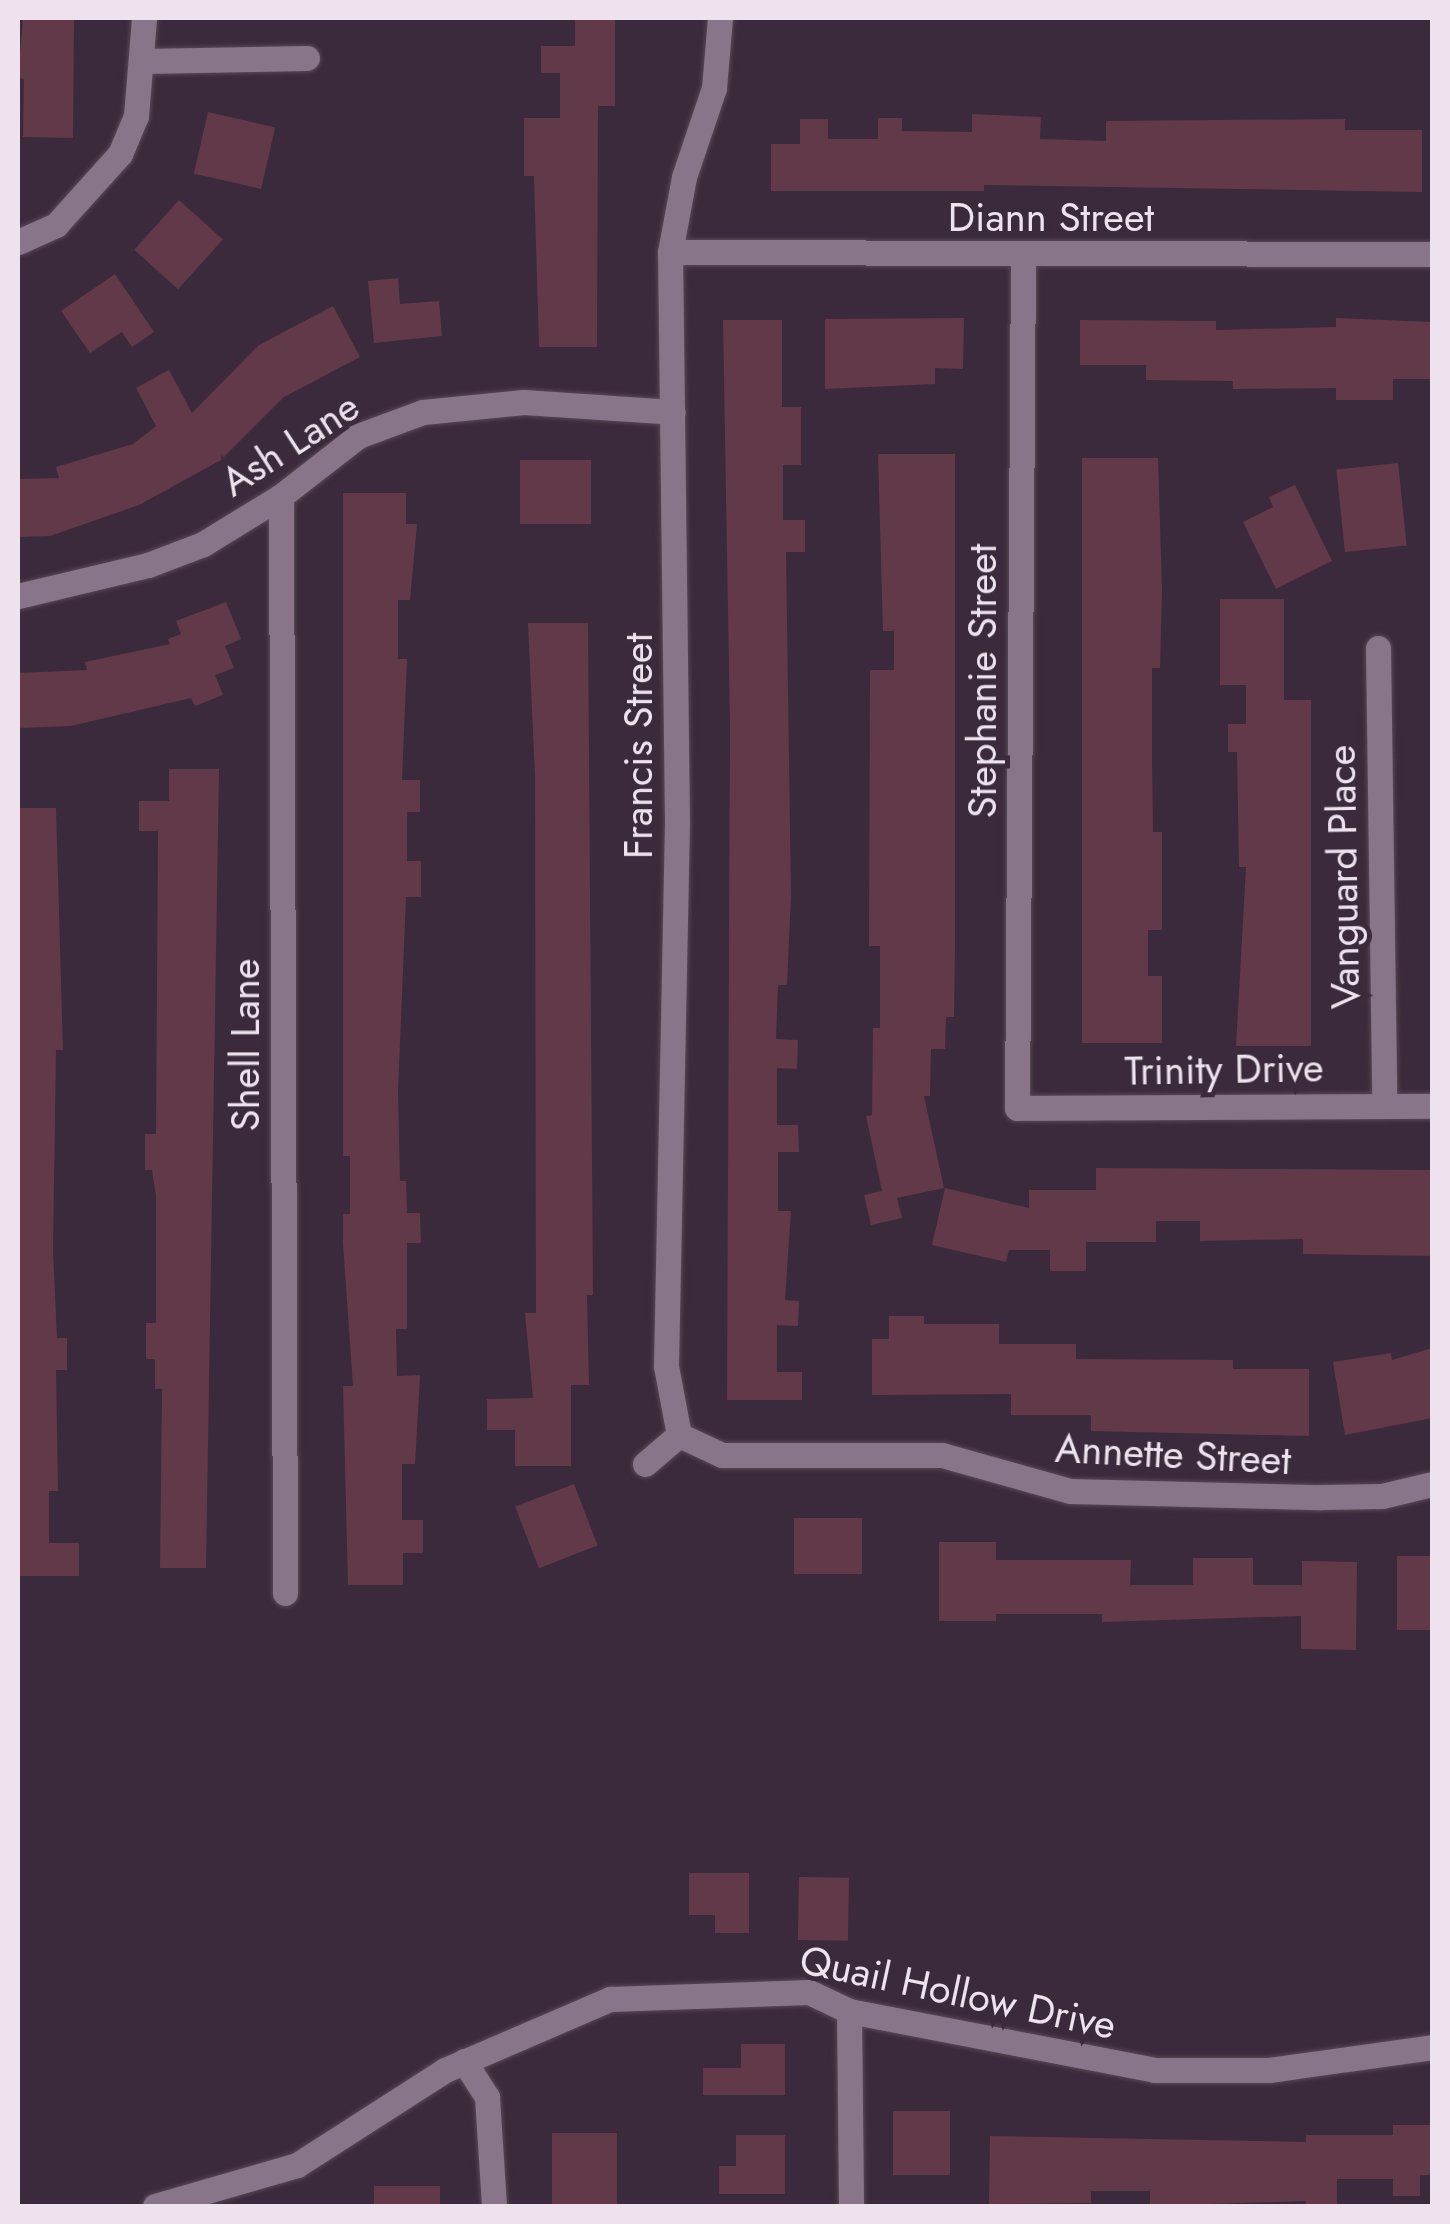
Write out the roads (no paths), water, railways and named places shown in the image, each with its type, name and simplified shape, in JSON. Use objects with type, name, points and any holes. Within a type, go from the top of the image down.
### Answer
[{"type":"street","points":[[18,242],[56,225],[120,154],[136,116],[144,61],[144,18]]},
{"type":"street","name":"Francis Street","points":[[678,1436],[666,1366],[677,821],[670,252],[684,177],[714,88],[720,18]]},
{"type":"street","points":[[144,61],[307,58]]},
{"type":"street","name":"Diann Street","points":[[670,252],[1432,254]]},
{"type":"street","name":"Stephanie Street","points":[[1017,1108],[1023,255]]},
{"type":"street","name":"Ash Lane","points":[[18,596],[184,551],[281,496],[358,436],[422,412],[524,402],[673,412]]},
{"type":"street","name":"Shell Lane","points":[[281,496],[285,1593]]},
{"type":"street","name":"Vanguard Place","points":[[1378,648],[1384,1105]]},
{"type":"street","name":"Trinity Drive","points":[[1017,1108],[1432,1106]]},
{"type":"street","points":[[646,1464],[678,1436]]},
{"type":"street","name":"Annette Street","points":[[678,1436],[722,1455],[942,1455],[1070,1491],[1320,1498],[1382,1496],[1432,1484]]},
{"type":"street","name":"Quail Hollow Drive","points":[[165,2205],[297,2165],[464,2061],[610,1999],[808,1992],[849,2011],[1154,2070],[1269,2070],[1432,2047]]},
{"type":"street","points":[[849,2011],[851,2206]]},
{"type":"street","points":[[464,2061],[487,2097],[494,2206]]}]
